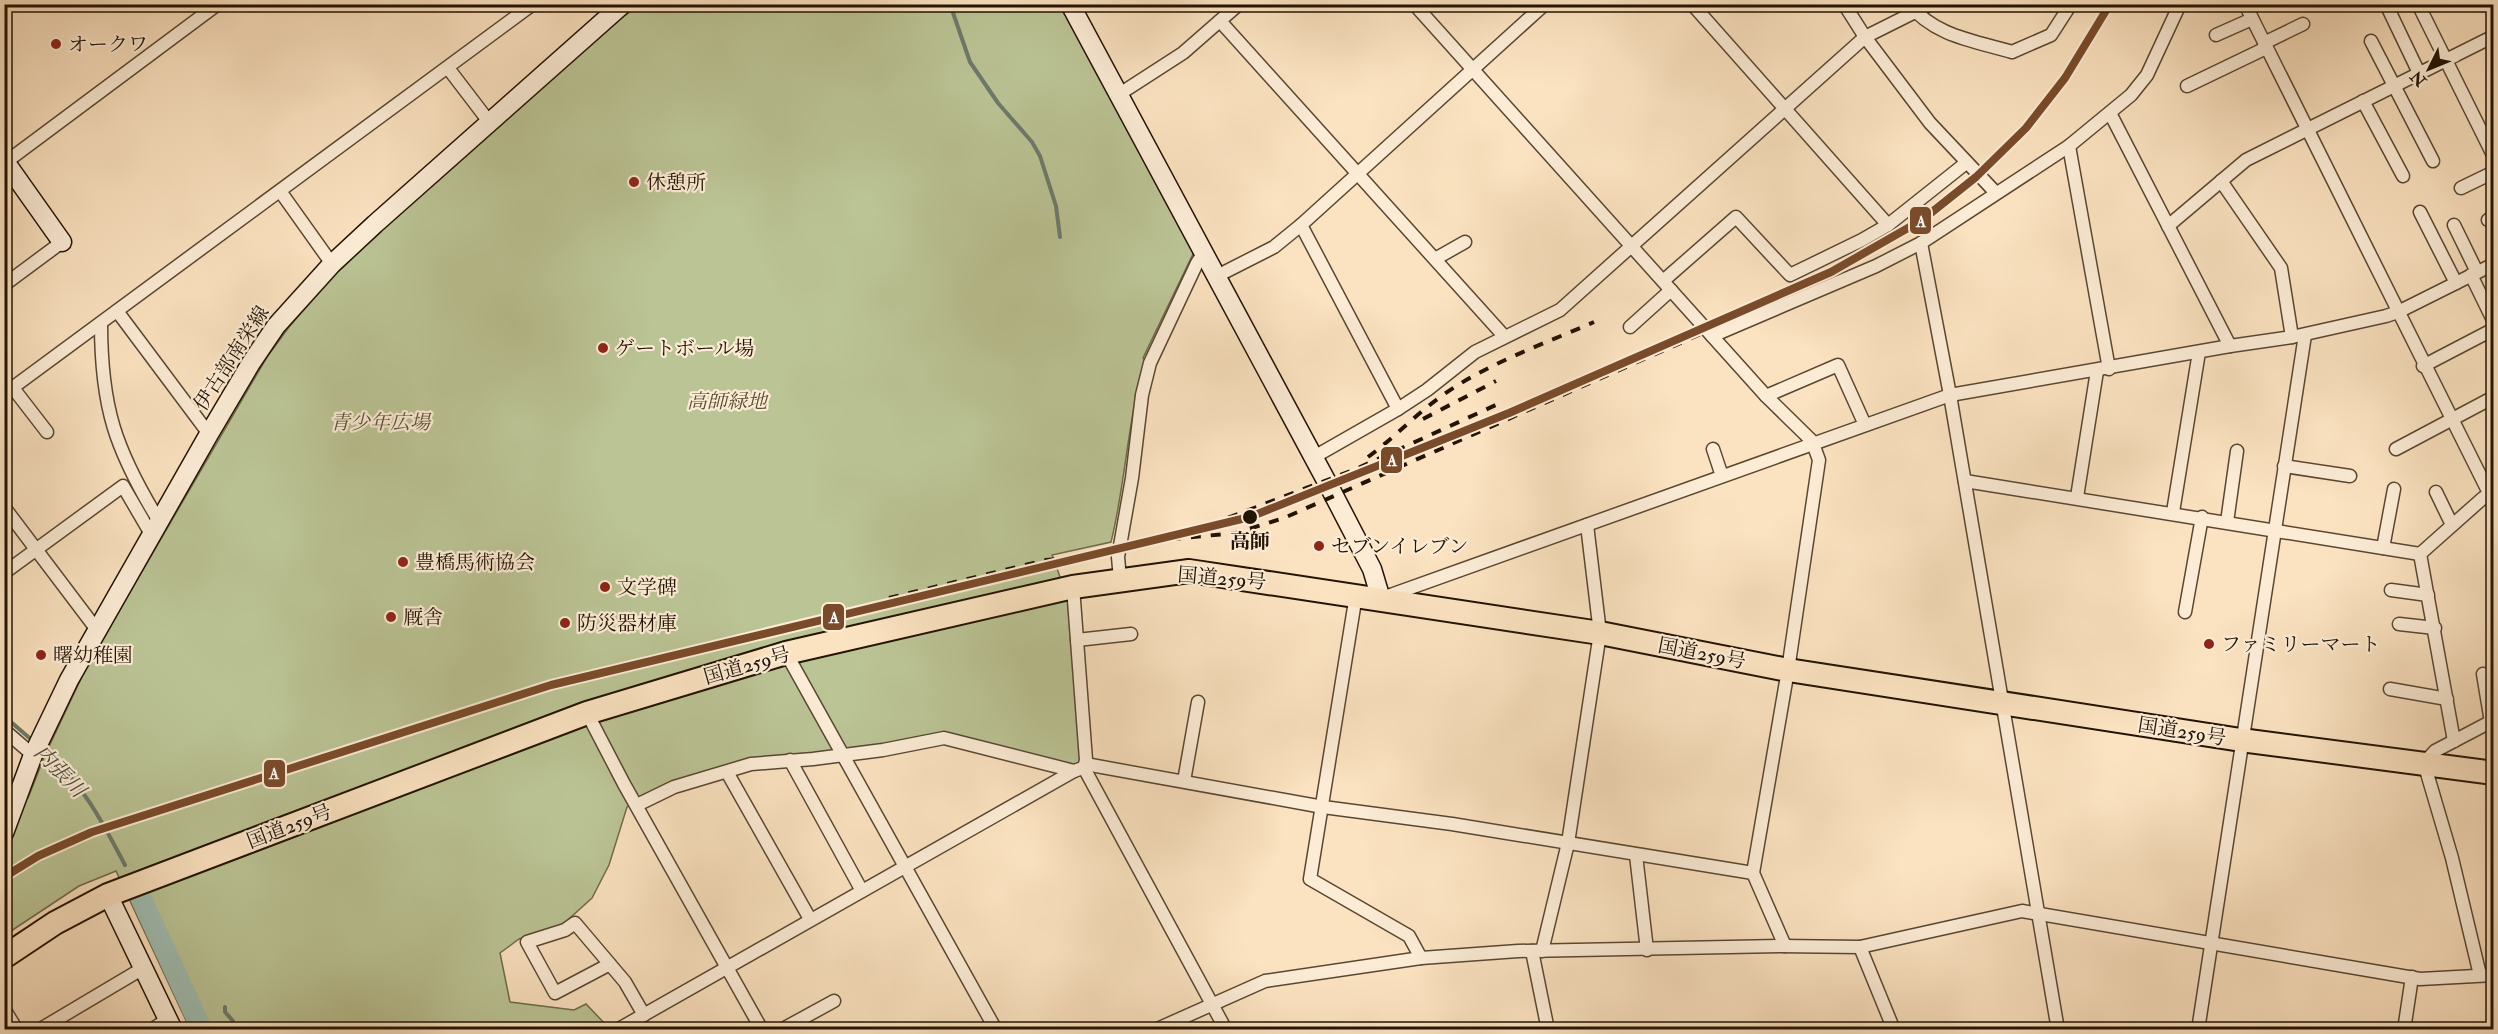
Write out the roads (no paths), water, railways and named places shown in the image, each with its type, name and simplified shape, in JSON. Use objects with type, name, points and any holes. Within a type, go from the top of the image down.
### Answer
[{"type":"highway","name":"国道259号","points":[[4,957],[55,922],[108,895],[587,713],[786,653],[1073,587],[1189,571],[1600,633],[1788,670],[2241,740],[2493,773]]},
{"type":"main road","name":"伊古部南栄線","points":[[4,833],[36,749],[69,680],[208,434],[276,326],[332,264],[623,4]]},
{"type":"main road","points":[[1070,4],[1314,457],[1372,569],[1381,599]]},
{"type":"main road","points":[[5,161],[62,242]]},
{"type":"main road","points":[[108,895],[171,1024]]},
{"type":"street","points":[[5,161],[218,4]]},
{"type":"street","points":[[47,432],[9,391],[533,4]]},
{"type":"street","points":[[1118,95],[1175,59],[1239,4]]},
{"type":"street","points":[[1414,4],[1766,396],[1812,444],[1819,460],[1788,670],[1753,873],[1785,946]]},
{"type":"street","points":[[1217,276],[1274,247],[1301,225],[1545,4]]},
{"type":"street","points":[[1692,4],[1888,225]]},
{"type":"street","points":[[1844,4],[1866,38],[1930,123],[1992,189]]},
{"type":"street","points":[[1314,457],[1398,409],[1427,390],[1475,352],[1560,310],[1866,38],[1912,9],[1931,4]]},
{"type":"street","points":[[1912,9],[1939,31],[2012,52],[2051,35],[2072,4]]},
{"type":"street","points":[[1712,336],[1876,266],[1921,243],[1992,189],[2069,146],[2131,95],[2147,75],[2180,4]]},
{"type":"street","points":[[2245,4],[2423,366],[2492,497],[2452,525],[2420,554]]},
{"type":"street","points":[[2386,4],[2419,73]]},
{"type":"street","points":[[2418,4],[2493,157]]},
{"type":"street","points":[[2216,35],[2252,19]]},
{"type":"street","points":[[1220,21],[1504,336]]},
{"type":"street","points":[[2187,86],[2303,24]]},
{"type":"street","points":[[2168,226],[2246,160],[2493,36]]},
{"type":"street","points":[[2371,41],[2433,161]]},
{"type":"street","points":[[448,68],[490,123]]},
{"type":"street","points":[[2363,101],[2403,176]]},
{"type":"street","points":[[2110,113],[2230,346]]},
{"type":"street","points":[[2069,146],[2103,370],[2077,497]]},
{"type":"street","points":[[1630,327],[1667,286],[1736,217],[1790,275],[1863,240],[1888,225],[1966,163]]},
{"type":"street","points":[[2462,188],[2493,172]]},
{"type":"street","points":[[2198,1029],[2284,466],[2298,336],[2281,268],[2221,181]]},
{"type":"street","points":[[280,191],[332,264]]},
{"type":"street","points":[[2420,212],[2456,283]]},
{"type":"street","points":[[1301,225],[1398,409]]},
{"type":"street","points":[[2454,225],[2493,321]]},
{"type":"street","points":[[4,285],[62,242]]},
{"type":"street","points":[[1434,259],[1465,242]]},
{"type":"street","points":[[1921,243],[1965,481],[2058,1029]]},
{"type":"street","points":[[1120,579],[1118,558],[1132,478],[1142,395],[1150,363],[1203,254]]},
{"type":"street","points":[[1381,599],[1950,395],[2298,336],[2398,312],[2493,264]]},
{"type":"street","points":[[117,311],[208,434]]},
{"type":"street","points":[[101,322],[103,385],[108,412],[130,472],[155,527]]},
{"type":"street","points":[[2423,366],[2493,329]]},
{"type":"street","points":[[2173,512],[2199,352]]},
{"type":"street","points":[[1766,396],[1838,365],[1865,426]]},
{"type":"street","points":[[2396,449],[2493,397]]},
{"type":"street","points":[[1713,449],[1722,476]]},
{"type":"street","points":[[2227,522],[2237,451]]},
{"type":"street","points":[[2284,466],[2350,476]]},
{"type":"street","points":[[1965,481],[2173,512],[2420,554]]},
{"type":"street","points":[[4,573],[123,486],[155,527]]},
{"type":"street","points":[[2383,548],[2394,489]]},
{"type":"street","points":[[2436,492],[2452,525]]},
{"type":"street","points":[[4,507],[97,630]]},
{"type":"street","points":[[2185,612],[2202,518]]},
{"type":"street","points":[[1548,1029],[1537,951],[1568,843],[1600,633],[1587,525]]},
{"type":"street","points":[[2420,554],[2454,741]]},
{"type":"street","points":[[1073,587],[1086,760],[1079,770]]},
{"type":"street","points":[[2391,591],[2428,595]]},
{"type":"street","points":[[1356,595],[1310,879],[1409,936],[1421,958]]},
{"type":"street","points":[[2399,624],[2435,628]]},
{"type":"street","points":[[1077,640],[1131,634]]},
{"type":"street","points":[[786,653],[904,868],[996,1029]]},
{"type":"street","points":[[2480,975],[2452,858],[2424,763],[2435,751],[2492,721],[2482,674]]},
{"type":"street","points":[[2390,689],[2447,699]]},
{"type":"street","points":[[1184,781],[1198,702]]},
{"type":"street","points":[[587,713],[762,1029]]},
{"type":"street","points":[[4,730],[36,749]]},
{"type":"street","points":[[637,805],[674,787],[751,764],[883,750],[944,738],[1079,770],[1213,1002],[1226,1029]]},
{"type":"street","points":[[790,760],[862,891]]},
{"type":"street","points":[[617,1029],[810,919],[1091,765],[1323,807],[1753,873]]},
{"type":"street","points":[[727,772],[810,919]]},
{"type":"street","points":[[1636,855],[1647,950]]},
{"type":"street","points":[[1155,1029],[1265,981],[1421,958],[1537,951],[1785,946],[1860,947],[2022,911],[2412,977],[2493,975]]},
{"type":"street","points":[[610,964],[555,993],[527,942],[564,930],[575,923],[610,964],[625,982],[644,1015]]},
{"type":"street","points":[[1860,947],[1894,1029]]},
{"type":"street","points":[[39,1029],[144,967]]},
{"type":"street","points":[[2404,1029],[2412,977]]},
{"type":"street","points":[[781,1029],[834,1001]]},
{"type":"street","points":[[4,1009],[17,1029]]},
{"type":"street","points":[[151,1029],[171,1024]]},
{"type":"waterway","points":[[950,4],[970,62],[998,103],[1032,142],[1040,156],[1056,206],[1060,237]]},
{"type":"waterway","name":"内張川","points":[[4,716],[33,741]]},
{"type":"waterway","name":"内張川","points":[[41,748],[79,788],[99,817],[125,865]]},
{"type":"waterway","name":"内張川","points":[[140,896],[202,1030]]},
{"type":"waterway","points":[[225,1007],[225,1012],[233,1021],[233,1030]]},
{"type":"railway","points":[[1368,457],[1433,402],[1460,384],[1517,355],[1594,322]]},
{"type":"railway","points":[[1151,541],[1236,533],[1284,518],[1703,333]]},
{"type":"railway","points":[[1423,419],[1496,381]]},
{"type":"railway","points":[[1191,532],[1356,469],[1498,404]]},
{"type":"railway","points":[[889,598],[1046,560],[1083,557]]},
{"type":"place","name":"オークワ","points":[[56,44]]},
{"type":"place","name":"休憩所","points":[[634,182]]},
{"type":"place","name":"ゲートボール場","points":[[603,348]]},
{"type":"place","name":"高師","points":[[1250,517]]},
{"type":"place","name":"セブンイレブン","points":[[1319,546]]},
{"type":"place","name":"豊橋馬術協会","points":[[403,562]]},
{"type":"place","name":"文学碑","points":[[605,587]]},
{"type":"place","name":"厩舎","points":[[391,617]]},
{"type":"place","name":"防災器材庫","points":[[565,623]]},
{"type":"place","name":"ファミリーマート","points":[[2209,644]]},
{"type":"place","name":"曙幼稚園","points":[[41,655]]},
{"type":"park label","name":"高師緑地","points":[[727,401]]},
{"type":"park label","name":"青少年広場","points":[[380,422]]}]
